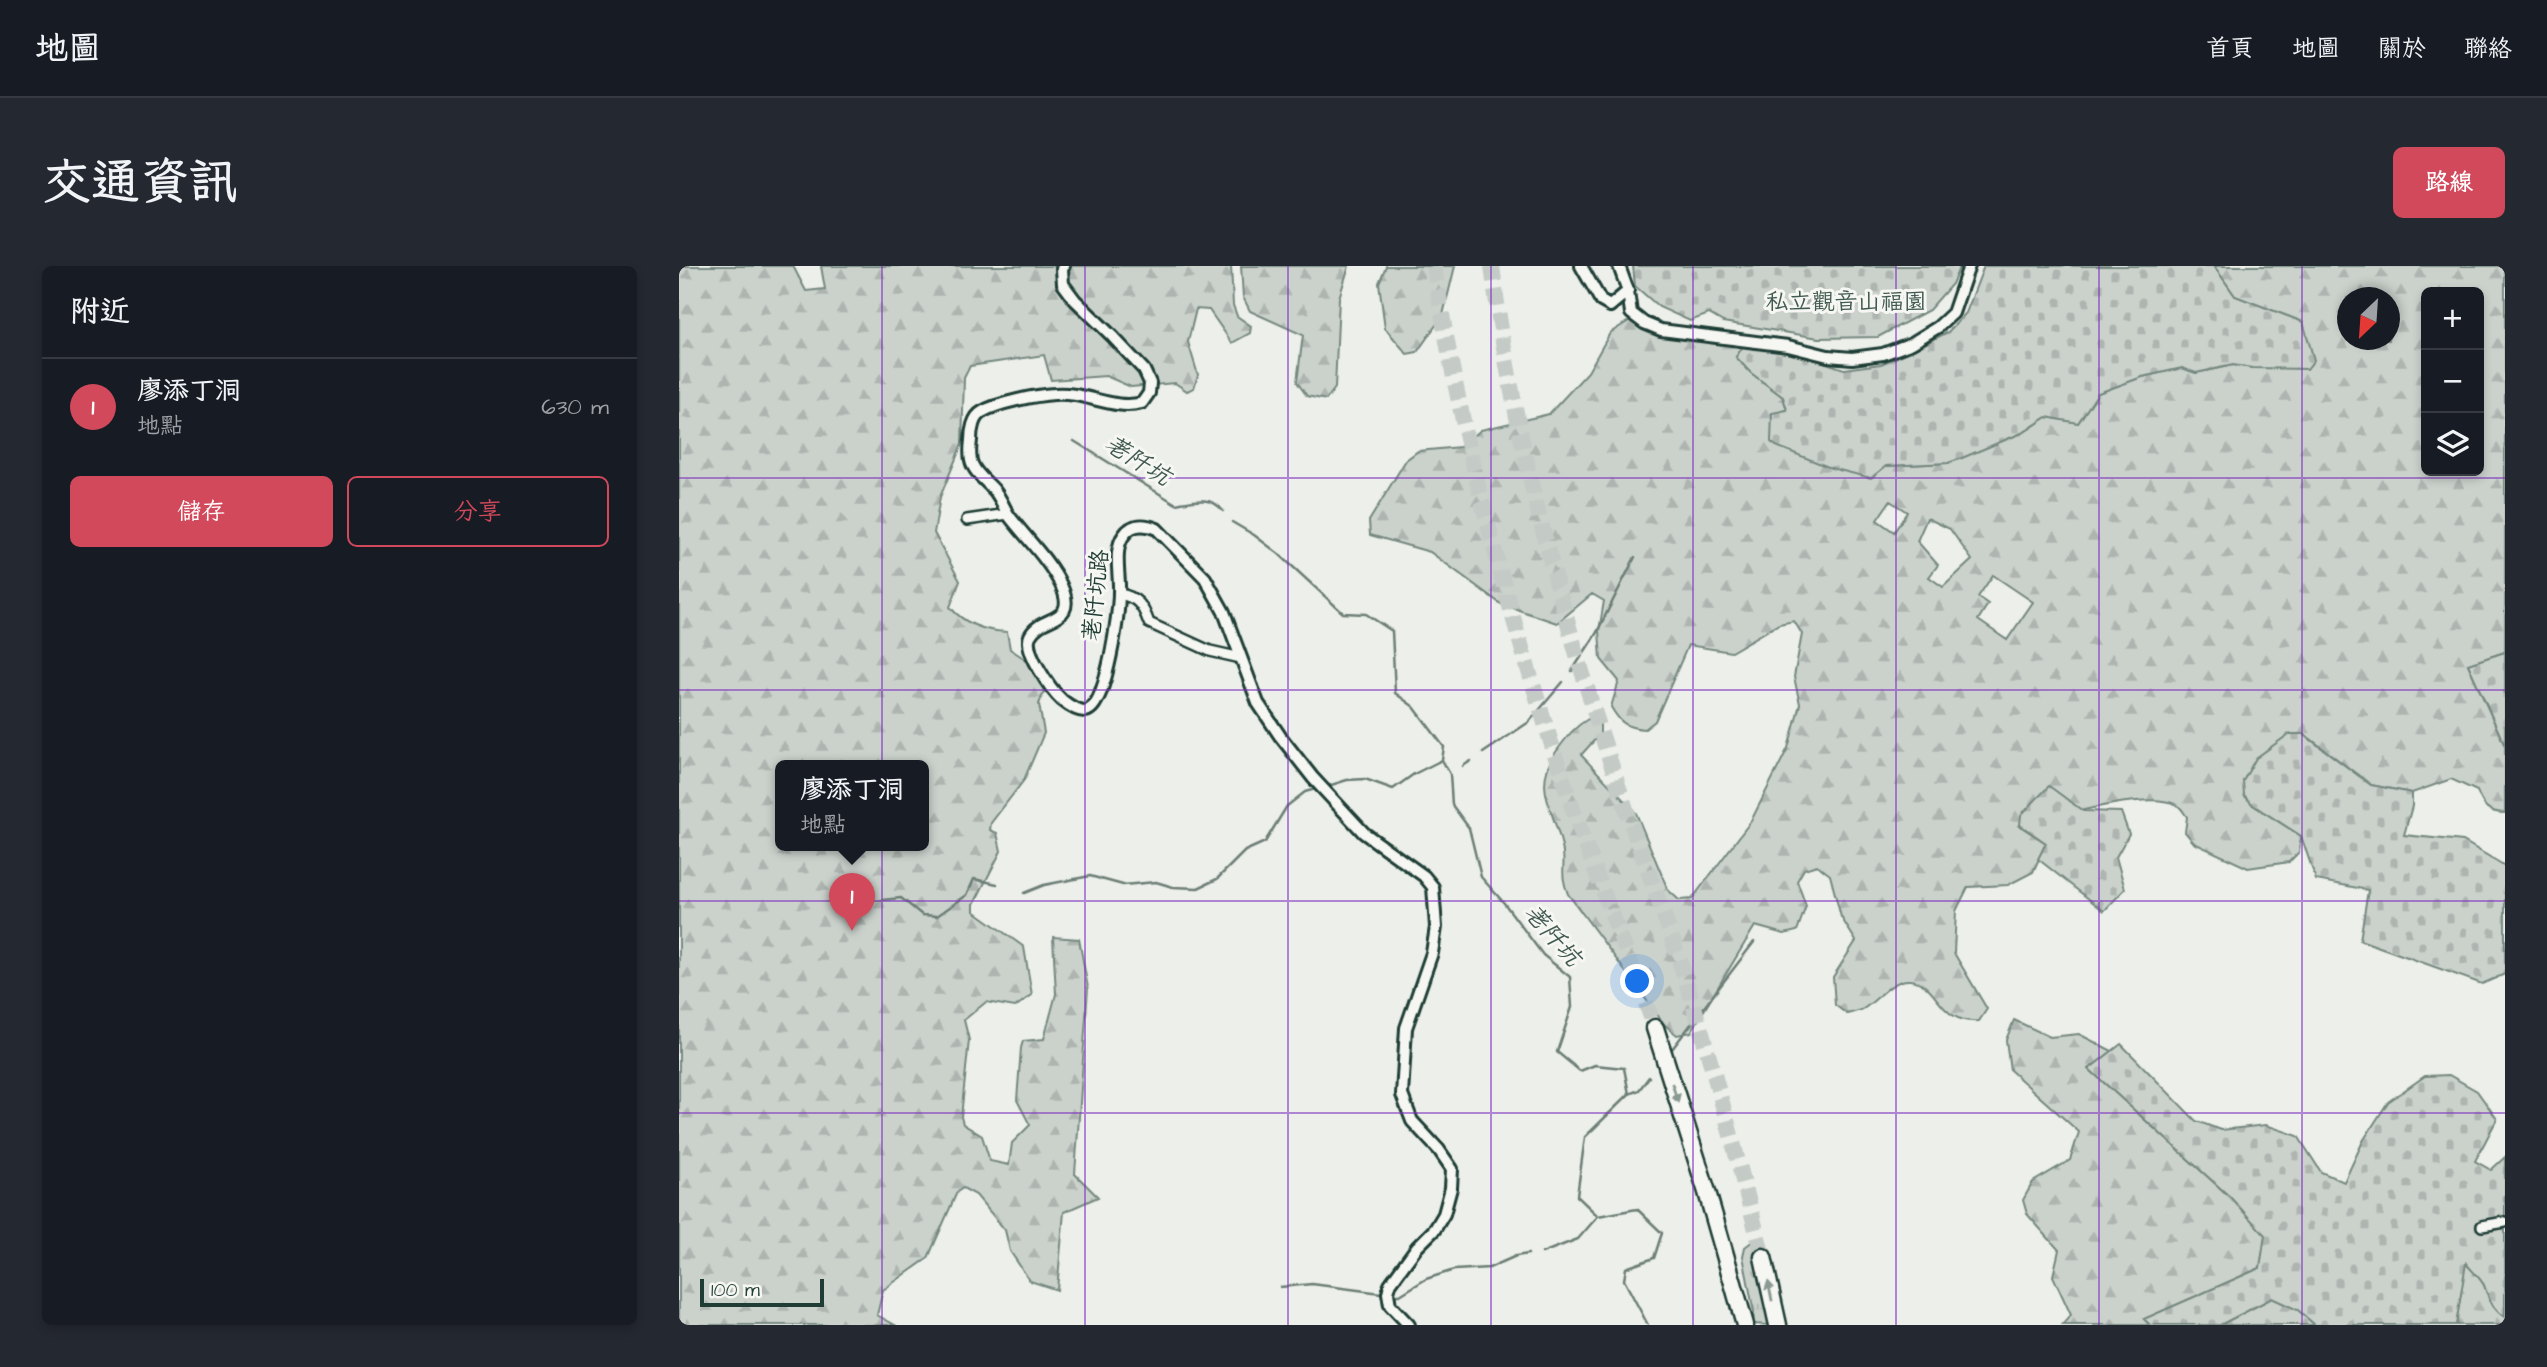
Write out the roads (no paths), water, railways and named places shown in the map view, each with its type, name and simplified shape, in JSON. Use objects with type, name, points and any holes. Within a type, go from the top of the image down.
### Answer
[{"type":"highway","points":[[1654,1028],[1731,1270],[1745,1325]]},
{"type":"highway","points":[[1763,1257],[1777,1325]]},
{"type":"street","name":"荖阡坑路","points":[[1064,266],[1063,284],[1075,300],[1144,370],[1150,383],[1149,393],[1142,403],[1131,407],[1082,395],[1057,393],[1031,397],[981,412],[975,419],[971,433],[971,464],[995,491],[1008,514],[1052,568],[1065,597],[1061,616],[1038,628],[1030,636],[1028,647],[1054,692],[1065,702],[1083,711],[1090,709],[1102,693],[1116,625],[1119,594],[1118,546],[1124,535],[1138,525],[1157,529],[1205,578],[1224,612],[1258,703],[1280,736],[1319,785],[1364,833],[1424,876],[1433,887],[1436,927],[1432,953],[1406,1028],[1402,1095],[1412,1121],[1439,1150],[1452,1169],[1452,1179],[1444,1214],[1390,1284],[1390,1305],[1409,1325]]},
{"type":"street","points":[[1581,266],[1601,301],[1610,306],[1628,291]]},
{"type":"street","points":[[1619,266],[1632,313],[1644,323],[1661,330],[1788,346],[1828,356],[1852,358],[1883,354],[1912,343],[1938,327],[1953,313],[1969,266]]},
{"type":"street","points":[[967,520],[1008,514]]},
{"type":"street","points":[[1119,594],[1130,595],[1142,604],[1149,622],[1210,651],[1241,658]]},
{"type":"street","points":[[2482,1226],[2505,1222]]},
{"type":"waterway","name":"荖阡坑","points":[[1074,441],[1176,504],[1207,501],[1223,511]]},
{"type":"waterway","name":"荖阡坑","points":[[1232,522],[1279,554],[1343,613],[1366,614],[1392,631],[1395,693],[1414,707],[1444,747],[1442,760],[1450,774],[1452,805],[1469,828],[1481,877],[1543,955],[1570,977],[1572,1007],[1557,1052],[1580,1071],[1595,1065],[1624,1068],[1629,1094],[1585,1137],[1577,1196],[1598,1216],[1637,1209],[1662,1233],[1654,1258],[1626,1268],[1624,1280],[1648,1325]]},
{"type":"waterway","points":[[1572,671],[1596,634],[1635,557]]},
{"type":"waterway","points":[[1483,753],[1529,722],[1563,682]]},
{"type":"waterway","points":[[1325,787],[1347,780],[1365,779],[1393,789],[1414,774],[1442,760]]},
{"type":"waterway","points":[[1463,766],[1471,761]]},
{"type":"waterway","points":[[1024,893],[1044,885],[1090,876],[1123,885],[1156,882],[1173,887],[1198,888],[1217,879],[1245,851],[1265,842],[1287,806],[1305,792],[1319,788]]},
{"type":"waterway","points":[[882,900],[901,898],[922,915],[937,916],[967,895],[974,879],[997,884]]},
{"type":"waterway","points":[[1669,1053],[1754,942]]},
{"type":"waterway","points":[[1629,1094],[1639,1090],[1649,1077]]},
{"type":"waterway","points":[[1542,1253],[1578,1239],[1598,1216]]},
{"type":"waterway","points":[[1396,1295],[1426,1279],[1454,1270],[1489,1268],[1516,1256],[1528,1254]]},
{"type":"waterway","points":[[1280,1287],[1312,1284],[1381,1293]]},
{"type":"tunnel","points":[[1434,266],[1472,461],[1523,653],[1573,810],[1655,1028]]},
{"type":"tunnel","points":[[1492,266],[1513,398],[1560,595],[1619,788],[1696,1013],[1763,1257]]},
{"type":"place","name":"廖添丁洞","points":[[852,931]]},
{"type":"park label","name":"私立觀音山福園","points":[[1846,301]]}]
